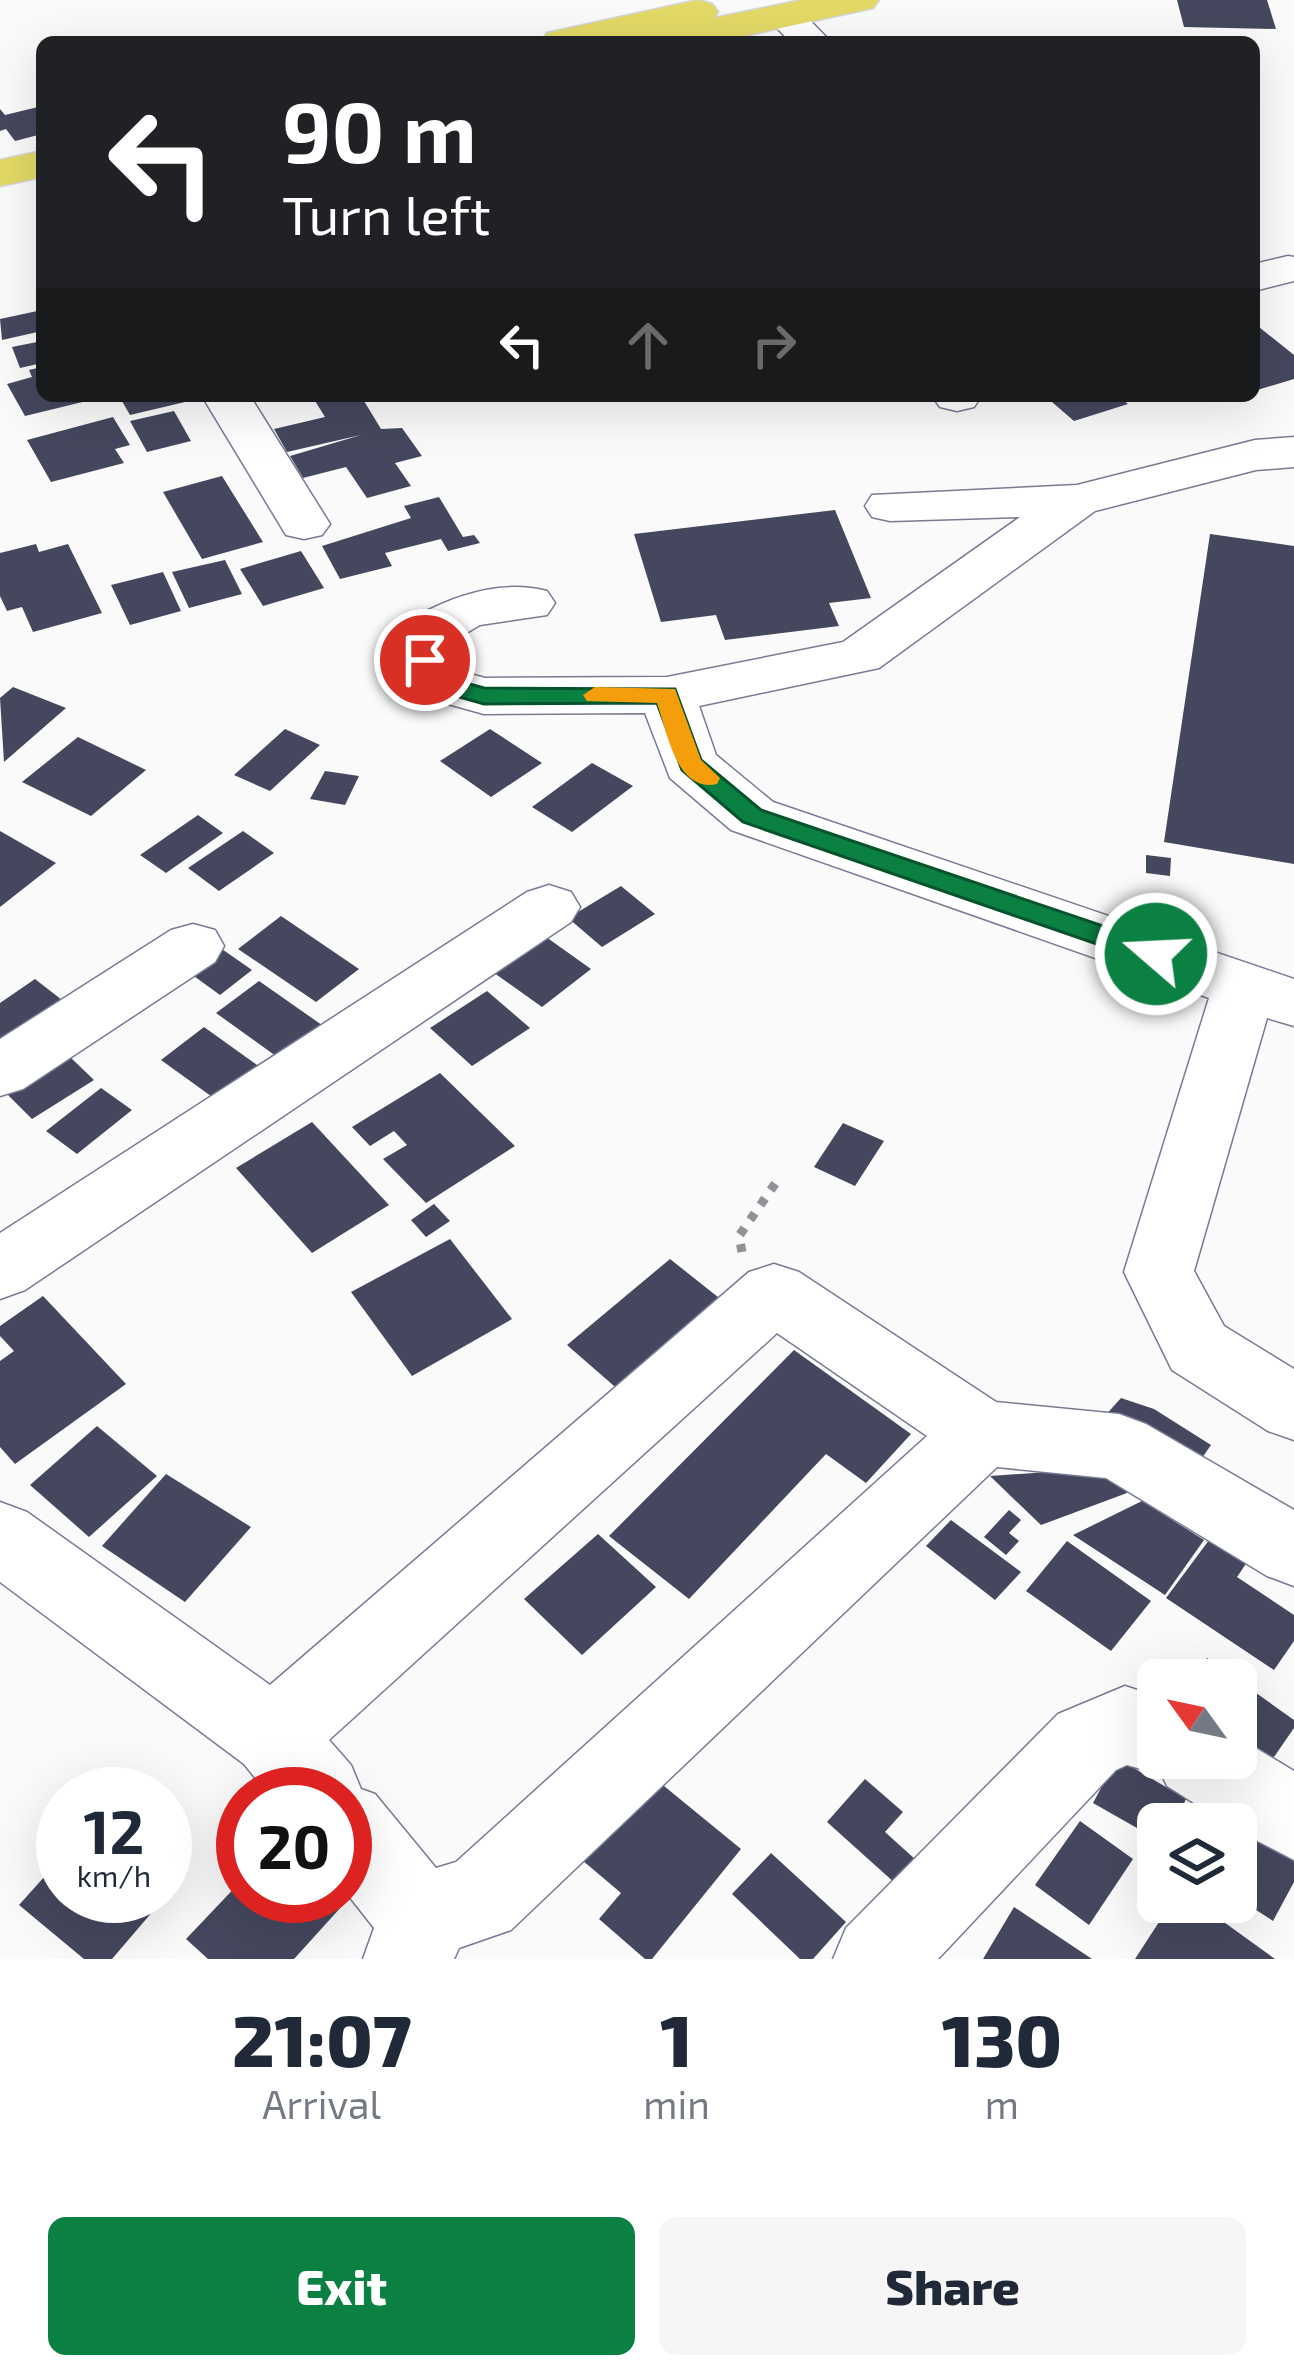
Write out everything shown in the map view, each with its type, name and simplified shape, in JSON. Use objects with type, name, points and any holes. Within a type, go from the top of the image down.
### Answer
[{"type":"main road","points":[[691,36],[859,0]]},
{"type":"main road","points":[[619,36],[784,19]]},
{"type":"main road","points":[[0,152],[36,144]]},
{"type":"main road","points":[[0,173],[36,165]]},
{"type":"street","points":[[230,402],[304,524]]},
{"type":"street","points":[[890,506],[1077,500],[1255,455],[1294,452]]},
{"type":"street","points":[[528,603],[467,610],[430,631],[425,660],[440,683],[484,696],[667,695],[860,656],[1077,500]]},
{"type":"street","points":[[667,695],[690,764],[752,816],[1270,994],[1159,1272],[1198,1348],[1294,1408]]},
{"type":"street","points":[[0,1270],[549,907]]},
{"type":"street","points":[[0,1071],[193,946]]},
{"type":"street","points":[[0,1537],[297,1765],[774,1293],[982,1433],[1119,1447],[1294,1551]]},
{"type":"street","points":[[372,1868],[414,1938],[480,1899],[982,1433]]},
{"type":"street","points":[[877,1959],[1087,1742],[1125,1725],[1137,1729]]},
{"type":"street","points":[[1230,1779],[1294,1818]]},
{"type":"path","points":[[745,1270],[739,1236],[777,1181]]},
{"type":"building","points":[[1177,0],[1267,0],[1276,29],[1184,27]]},
{"type":"building","points":[[36,107],[36,136],[15,141],[6,129],[0,131],[0,109],[5,115]]},
{"type":"building","points":[[36,311],[36,332],[2,340],[0,319]]},
{"type":"building","points":[[1260,328],[1294,355],[1294,379],[1260,389]]},
{"type":"building","points":[[36,342],[36,364],[20,368],[12,347]]},
{"type":"building","points":[[36,368],[36,402],[83,402],[25,416],[7,384],[32,377],[29,370]]},
{"type":"building","points":[[122,402],[185,402],[130,415]]},
{"type":"building","points":[[316,402],[365,402],[381,429],[402,428],[422,456],[395,463],[411,486],[367,498],[346,467],[303,478],[290,456],[361,435],[287,452],[274,429],[325,417]]},
{"type":"building","points":[[1052,402],[1128,404],[1074,421]]},
{"type":"building","points":[[174,411],[191,441],[147,452],[130,421]]},
{"type":"building","points":[[113,417],[130,445],[115,449],[124,463],[51,482],[27,440]]},
{"type":"building","points":[[222,476],[263,542],[202,559],[163,492]]},
{"type":"building","points":[[439,497],[463,537],[474,535],[480,543],[448,551],[441,539],[385,553],[392,566],[340,579],[322,546],[411,518],[404,506]]},
{"type":"building","points":[[835,510],[871,598],[829,603],[839,626],[725,640],[716,615],[661,622],[634,534]]},
{"type":"building","points":[[1210,534],[1294,546],[1294,864],[1164,842]]},
{"type":"building","points":[[36,544],[39,552],[68,544],[102,613],[33,632],[22,607],[7,611],[0,596],[0,553]]},
{"type":"building","points":[[301,551],[324,588],[263,606],[240,569]]},
{"type":"building","points":[[225,560],[242,594],[189,608],[172,572]]},
{"type":"building","points":[[163,572],[181,611],[130,625],[111,585]]},
{"type":"building","points":[[13,687],[66,708],[4,762],[0,698]]},
{"type":"building","points":[[285,729],[320,745],[270,791],[234,775]]},
{"type":"building","points":[[490,729],[542,763],[491,797],[440,761]]},
{"type":"building","points":[[78,737],[146,770],[91,816],[22,782]]},
{"type":"building","points":[[592,763],[633,786],[572,832],[532,807]]},
{"type":"building","points":[[325,771],[359,776],[345,805],[310,799]]},
{"type":"building","points":[[198,815],[223,833],[166,873],[140,855]]},
{"type":"building","points":[[0,831],[56,863],[0,907]]},
{"type":"building","points":[[243,831],[274,853],[219,891],[188,868]]},
{"type":"building","points":[[1146,855],[1171,858],[1170,876],[1146,873]]},
{"type":"building","points":[[621,886],[655,914],[602,947],[568,918]]},
{"type":"building","points":[[281,916],[359,969],[316,1002],[238,949]]},
{"type":"building","points":[[539,932],[591,969],[542,1007],[490,970]]},
{"type":"building","points":[[219,947],[252,970],[220,995],[187,971]]},
{"type":"building","points":[[35,979],[62,1000],[0,1044],[0,1003]]},
{"type":"building","points":[[259,981],[329,1030],[287,1064],[216,1013]]},
{"type":"building","points":[[487,991],[530,1028],[472,1066],[430,1028]]},
{"type":"building","points":[[204,1027],[264,1070],[222,1104],[161,1060]]},
{"type":"building","points":[[69,1056],[94,1080],[32,1119],[7,1094]]},
{"type":"building","points":[[440,1073],[515,1146],[426,1203],[383,1159],[407,1145],[394,1131],[370,1146],[352,1127]]},
{"type":"building","points":[[101,1088],[132,1110],[77,1154],[46,1131]]},
{"type":"building","points":[[312,1122],[389,1205],[312,1253],[236,1168]]},
{"type":"building","points":[[843,1123],[884,1141],[855,1186],[814,1167]]},
{"type":"building","points":[[434,1204],[450,1221],[426,1237],[411,1220]]},
{"type":"building","points":[[450,1239],[512,1319],[412,1376],[351,1292]]},
{"type":"building","points":[[670,1259],[733,1309],[629,1399],[567,1345]]},
{"type":"building","points":[[43,1296],[126,1384],[15,1464],[0,1447],[0,1361],[14,1351],[0,1336],[0,1326]]},
{"type":"building","points":[[794,1350],[911,1434],[866,1483],[826,1454],[689,1599],[609,1536]]},
{"type":"building","points":[[1121,1398],[1154,1409],[1211,1445],[1191,1474],[1094,1428]]},
{"type":"building","points":[[97,1426],[157,1476],[89,1537],[30,1485]]},
{"type":"building","points":[[1121,1467],[1127,1493],[1041,1525],[990,1476]]},
{"type":"building","points":[[166,1474],[251,1527],[185,1602],[102,1546]]},
{"type":"building","points":[[1142,1501],[1204,1540],[1165,1595],[1073,1535]]},
{"type":"building","points":[[1009,1510],[1021,1520],[1009,1533],[1019,1541],[1006,1555],[984,1537]]},
{"type":"building","points":[[951,1520],[1021,1572],[995,1600],[926,1546]]},
{"type":"building","points":[[1224,1520],[1260,1543],[1237,1577],[1294,1615],[1294,1641],[1274,1670],[1166,1598]]},
{"type":"building","points":[[598,1534],[656,1587],[582,1655],[524,1599]]},
{"type":"building","points":[[1067,1541],[1151,1601],[1111,1651],[1026,1591]]},
{"type":"building","points":[[1257,1694],[1294,1720],[1294,1728],[1258,1780]]},
{"type":"building","points":[[1117,1758],[1137,1770],[1137,1779],[1152,1779],[1186,1799],[1184,1803],[1137,1803],[1137,1828],[1093,1803]]},
{"type":"building","points":[[653,1777],[741,1849],[652,1959],[645,1959],[599,1919],[621,1893],[582,1860]]},
{"type":"building","points":[[865,1779],[903,1812],[885,1832],[916,1860],[896,1884],[827,1822]]},
{"type":"building","points":[[1257,1820],[1294,1843],[1294,1882],[1273,1921],[1257,1911]]},
{"type":"building","points":[[1080,1821],[1133,1859],[1089,1925],[1035,1885]]},
{"type":"building","points":[[771,1853],[846,1922],[813,1959],[800,1959],[732,1894]]},
{"type":"building","points":[[36,1886],[36,1919],[19,1905]]},
{"type":"building","points":[[216,1907],[216,1923],[327,1923],[294,1959],[208,1959],[186,1939]]},
{"type":"building","points":[[1014,1907],[1092,1959],[983,1959]]},
{"type":"building","points":[[41,1923],[143,1923],[112,1959],[84,1959]]},
{"type":"building","points":[[1158,1923],[1225,1923],[1275,1959],[1135,1959]]},
{"type":"slow traffic","points":[[595,695],[667,695],[690,764],[708,778]]},
{"type":"route","points":[[425,660],[440,683],[484,696],[667,695],[690,764],[752,816],[1156,954]]}]
